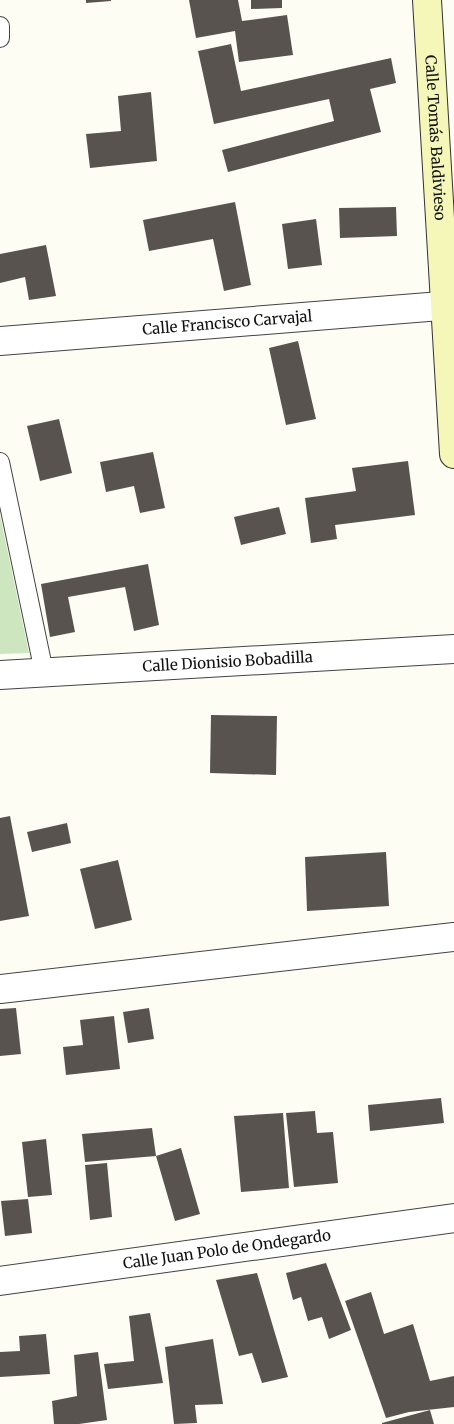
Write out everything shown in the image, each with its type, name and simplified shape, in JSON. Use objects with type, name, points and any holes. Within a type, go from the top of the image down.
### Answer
[{"type":"street","name":"Calle Tomás Baldivieso","points":[[426,0],[450,305],[454,454]]},
{"type":"street","name":"Calle Francisco Carvajal","points":[[0,341],[450,305]]},
{"type":"street","name":"Calle Dionisio Bobadilla","points":[[0,675],[454,649]]},
{"type":"street","points":[[0,989],[454,937]]},
{"type":"street","name":"Calle Juan Polo de Ondegardo","points":[[0,1281],[454,1218]]},
{"type":"lane","points":[[0,26],[0,38]]},
{"type":"lane","points":[[0,462],[44,672]]},
{"type":"green space","points":[[0,515],[29,653],[0,654]]},
{"type":"building","points":[[86,0],[111,0],[111,1],[86,3]]},
{"type":"building","points":[[189,0],[238,0],[242,21],[287,15],[293,55],[239,62],[235,31],[196,38]]},
{"type":"building","points":[[251,0],[282,0],[282,8],[251,9]]},
{"type":"building","points":[[231,44],[241,91],[391,58],[396,83],[370,89],[381,132],[228,172],[222,150],[334,121],[329,99],[214,124],[198,51]]},
{"type":"building","points":[[151,92],[157,161],[90,168],[86,134],[121,131],[118,96]]},
{"type":"building","points":[[235,202],[251,285],[224,291],[213,239],[149,251],[143,220]]},
{"type":"building","points":[[396,207],[397,236],[340,238],[339,208]]},
{"type":"building","points":[[316,219],[322,265],[288,269],[282,224]]},
{"type":"building","points":[[46,245],[56,296],[29,300],[25,277],[0,283],[0,254]]},
{"type":"building","points":[[298,341],[316,419],[286,425],[269,348]]},
{"type":"building","points":[[59,419],[72,473],[40,481],[27,426]]},
{"type":"building","points":[[153,452],[165,508],[140,513],[134,486],[106,492],[100,462]]},
{"type":"building","points":[[408,461],[415,515],[335,525],[337,539],[311,543],[305,498],[356,491],[352,468]]},
{"type":"building","points":[[279,507],[286,534],[241,545],[234,517]]},
{"type":"building","points":[[148,564],[159,625],[134,631],[125,587],[68,597],[75,632],[50,637],[41,584]]},
{"type":"building","points":[[211,715],[277,716],[276,775],[210,773]]},
{"type":"building","points":[[10,816],[29,916],[0,921],[0,818]]},
{"type":"building","points":[[67,823],[71,843],[32,852],[27,832]]},
{"type":"building","points":[[386,852],[389,906],[307,911],[305,857]]},
{"type":"building","points":[[118,860],[132,920],[95,929],[80,869]]},
{"type":"building","points":[[16,1008],[21,1054],[0,1056],[0,1009]]},
{"type":"building","points":[[149,1008],[154,1039],[128,1043],[123,1012]]},
{"type":"building","points":[[114,1016],[120,1069],[66,1075],[63,1047],[83,1045],[80,1020]]},
{"type":"building","points":[[441,1098],[444,1123],[370,1131],[368,1105]]},
{"type":"building","points":[[315,1111],[317,1133],[333,1132],[338,1183],[294,1187],[286,1113]]},
{"type":"building","points":[[283,1113],[289,1188],[241,1192],[234,1116]]},
{"type":"building","points":[[152,1128],[156,1156],[85,1162],[82,1134]]},
{"type":"building","points":[[46,1139],[52,1195],[28,1197],[22,1142]]},
{"type":"building","points":[[181,1148],[200,1214],[175,1221],[156,1156]]},
{"type":"building","points":[[107,1163],[112,1217],[90,1220],[85,1165]]},
{"type":"building","points":[[28,1199],[32,1233],[5,1236],[1,1201]]},
{"type":"building","points":[[326,1263],[351,1330],[329,1339],[322,1317],[308,1321],[301,1297],[293,1300],[286,1273]]},
{"type":"building","points":[[257,1273],[288,1377],[262,1383],[252,1353],[239,1356],[216,1280]]},
{"type":"building","points":[[371,1292],[384,1334],[413,1324],[430,1381],[454,1376],[454,1407],[409,1412],[386,1418],[345,1301]]},
{"type":"building","points":[[150,1313],[163,1383],[108,1389],[104,1364],[134,1361],[129,1316]]},
{"type":"building","points":[[46,1334],[50,1374],[0,1377],[0,1352],[20,1351],[19,1336]]},
{"type":"building","points":[[213,1339],[223,1404],[195,1405],[197,1423],[174,1424],[165,1347]]},
{"type":"building","points":[[98,1352],[107,1420],[79,1424],[54,1424],[52,1401],[77,1396],[74,1355]]},
{"type":"building","points":[[430,1410],[434,1424],[382,1424],[382,1423]]}]
